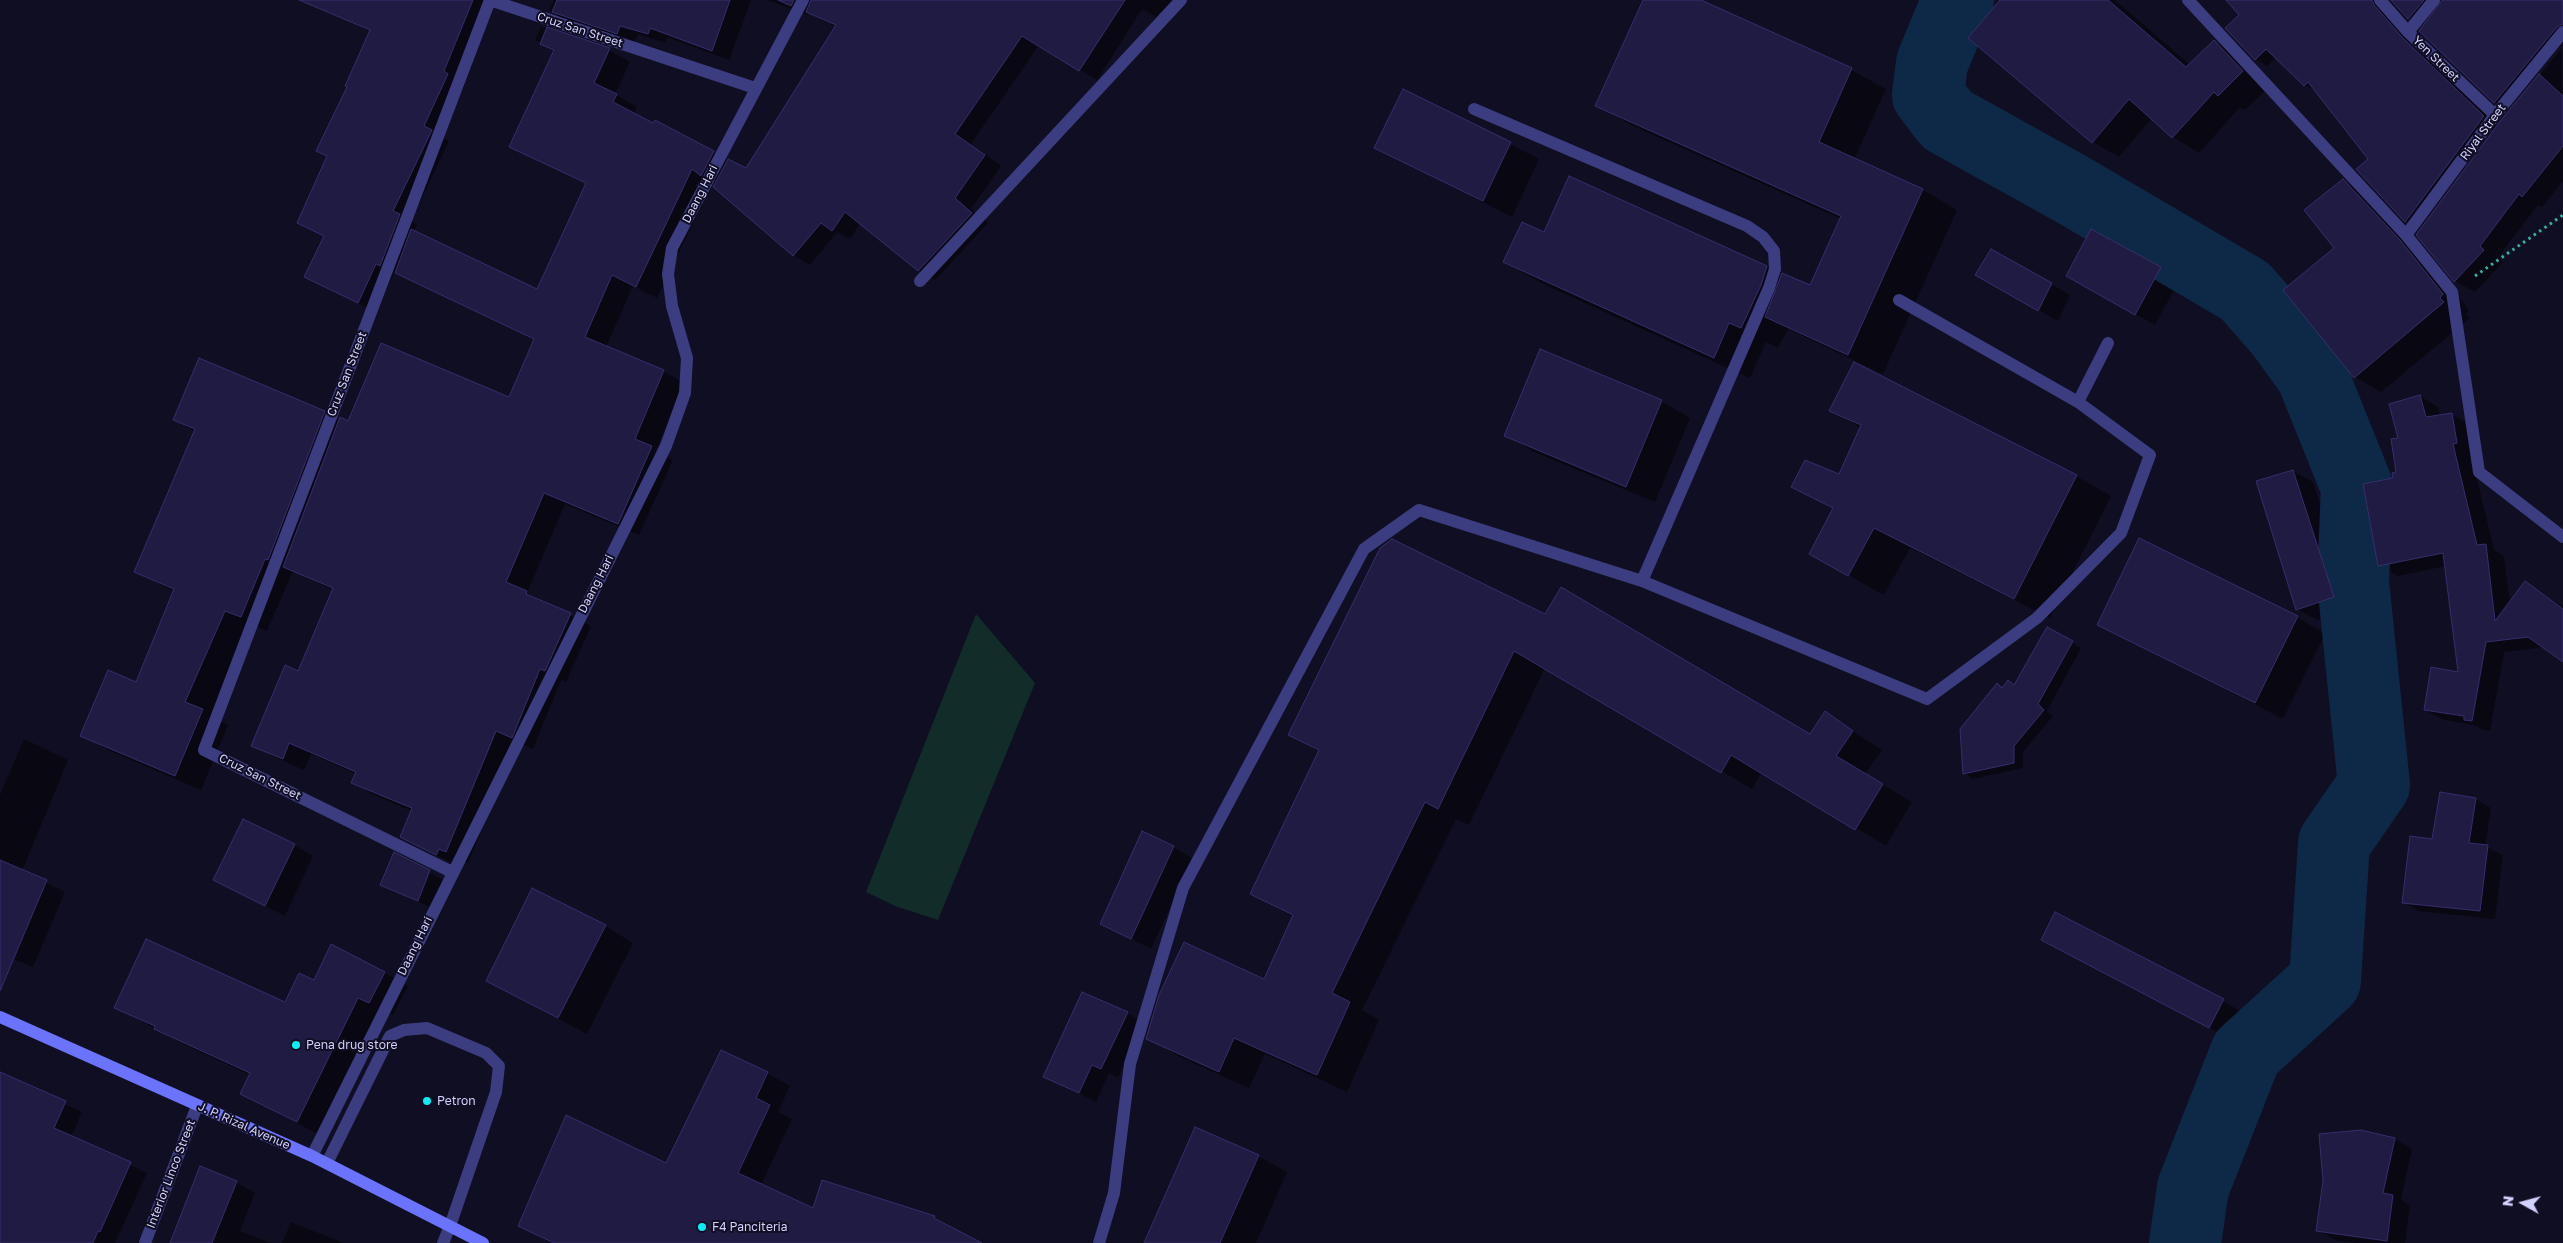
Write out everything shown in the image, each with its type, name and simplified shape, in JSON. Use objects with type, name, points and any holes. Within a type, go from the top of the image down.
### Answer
[{"type":"main road","name":"J. P. Rizal Avenue","points":[[0,1017],[327,1163],[483,1243]]},
{"type":"street","name":"Cruz San Street","points":[[452,872],[204,750],[490,0],[755,88]]},
{"type":"street","name":"Daang Hari","points":[[312,1156],[666,446],[685,393],[687,358],[672,306],[668,274],[672,248],[803,0]]},
{"type":"street","points":[[920,282],[1181,0]]},
{"type":"street","points":[[2188,0],[2406,235],[2452,292],[2479,472],[2563,537]]},
{"type":"street","name":"Yen Street","points":[[2380,0],[2408,32],[2495,115]]},
{"type":"street","points":[[2408,32],[2434,0]]},
{"type":"street","name":"Riyal Street","points":[[2406,235],[2495,115],[2563,32]]},
{"type":"street","points":[[1474,109],[1747,226],[1763,237],[1774,251],[1775,269],[1768,288],[1642,581]]},
{"type":"street","points":[[1099,1243],[1114,1193],[1130,1064],[1184,888],[1364,549],[1419,510],[1642,581],[1927,699],[2037,618],[2121,533],[2150,455],[2078,402],[1899,300]]},
{"type":"street","points":[[2078,402],[2108,343]]},
{"type":"street","points":[[327,1163],[390,1036],[404,1030],[427,1028],[486,1053],[499,1066],[496,1092],[443,1243]]},
{"type":"street","name":"Interior Linco Street","points":[[145,1243],[197,1106]]},
{"type":"path","points":[[2452,292],[2563,215]]},
{"type":"green space","points":[[976,614],[1035,683],[938,920],[895,906],[866,892]]},
{"type":"building","points":[[299,0],[473,0],[444,71],[448,74],[424,126],[432,130],[393,211],[400,214],[380,266],[376,264],[358,303],[304,277],[324,236],[297,223],[327,156],[316,151],[347,87],[345,86],[370,30]]},
{"type":"building","points":[[557,0],[730,0],[712,51],[650,28],[648,34],[620,26],[617,34],[552,12]]},
{"type":"building","points":[[778,0],[794,0],[791,6]]},
{"type":"building","points":[[811,0],[1125,0],[1079,71],[1022,36],[955,134],[985,155],[955,198],[972,213],[918,271],[845,212],[832,231],[821,223],[793,256],[713,187],[728,159],[746,168],[836,25],[806,12]]},
{"type":"building","points":[[1643,0],[1701,0],[1852,68],[1819,142],[1923,189],[1848,355],[1765,317],[1782,273],[1810,285],[1841,216],[1595,106]]},
{"type":"building","points":[[2000,0],[2108,0],[2186,67],[2214,40],[2243,71],[2218,96],[2214,92],[2172,138],[2129,99],[2092,143],[1968,38]]},
{"type":"building","points":[[2226,0],[2372,0],[2374,5],[2402,37],[2484,116],[2405,222],[2356,169],[2368,159],[2308,82],[2304,86],[2266,49],[2255,60],[2225,28],[2239,15]]},
{"type":"building","points":[[2391,0],[2424,0],[2408,19]]},
{"type":"building","points":[[2442,0],[2563,0],[2563,24],[2557,27],[2494,103],[2419,31]]},
{"type":"building","points":[[547,27],[610,48],[594,83],[617,94],[613,102],[653,123],[655,120],[714,151],[701,176],[692,169],[636,287],[612,275],[585,337],[664,370],[635,439],[652,446],[618,524],[544,493],[506,582],[527,591],[526,594],[571,613],[545,671],[540,669],[512,738],[496,731],[446,852],[439,849],[436,855],[400,837],[412,808],[351,783],[356,772],[289,743],[283,759],[251,746],[285,665],[298,671],[333,588],[283,567],[340,417],[348,421],[381,343],[509,397],[534,339],[395,273],[411,229],[537,289],[586,183],[509,147],[554,50],[540,44]]},
{"type":"building","points":[[2539,74],[2563,96],[2563,146],[2522,197],[2519,194],[2480,246],[2484,250],[2454,282],[2416,235],[2501,120]]},
{"type":"building","points":[[1403,89],[1511,142],[1483,201],[1374,148]]},
{"type":"building","points":[[1569,176],[1767,266],[1761,285],[1741,328],[1729,323],[1714,358],[1503,262],[1522,222],[1544,232]]},
{"type":"building","points":[[2343,179],[2400,240],[2443,294],[2440,298],[2444,302],[2354,378],[2283,290],[2334,248],[2304,210]]},
{"type":"building","points":[[2091,229],[2161,267],[2135,315],[2066,276]]},
{"type":"building","points":[[1991,249],[2052,283],[2038,311],[1975,275]]},
{"type":"building","points":[[1540,349],[1662,400],[1626,487],[1504,436]]},
{"type":"building","points":[[199,358],[325,411],[268,560],[265,559],[241,617],[225,611],[185,702],[203,709],[175,776],[80,736],[108,670],[136,682],[174,589],[134,572],[195,429],[173,420]]},
{"type":"building","points":[[1854,362],[2077,475],[2014,599],[1874,528],[1848,576],[1809,554],[1833,508],[1791,487],[1805,460],[1839,474],[1861,425],[1829,411]]},
{"type":"building","points":[[2420,395],[2426,417],[2452,413],[2457,443],[2453,444],[2477,545],[2486,544],[2495,621],[2525,581],[2563,609],[2563,662],[2528,637],[2486,642],[2472,721],[2464,720],[2464,716],[2424,710],[2431,667],[2458,672],[2443,553],[2378,566],[2363,484],[2393,478],[2392,473],[2396,472],[2391,439],[2398,438],[2389,404]]},
{"type":"building","points":[[2293,470],[2334,597],[2296,610],[2256,481]]},
{"type":"building","points":[[2139,538],[2298,616],[2255,703],[2097,625]]},
{"type":"building","points":[[1392,539],[1545,614],[1561,587],[1810,734],[1825,711],[1853,731],[1836,756],[1883,784],[1855,830],[1731,755],[1721,773],[1514,651],[1438,809],[1425,802],[1332,993],[1350,1002],[1317,1075],[1234,1038],[1219,1072],[1146,1039],[1159,995],[1184,942],[1264,979],[1293,915],[1250,894],[1319,750],[1288,735],[1380,548]]},
{"type":"building","points":[[2047,627],[2073,641],[2038,704],[2044,710],[2014,746],[2014,763],[1963,774],[1960,729],[1997,683],[2002,688],[2008,680],[2014,685]]},
{"type":"building","points":[[2440,792],[2476,798],[2469,843],[2488,845],[2480,911],[2402,903],[2410,836],[2432,839]]},
{"type":"building","points":[[243,819],[295,844],[265,906],[213,880]]},
{"type":"building","points":[[1142,831],[1174,846],[1131,939],[1100,924]]},
{"type":"building","points":[[394,852],[430,870],[418,901],[380,885]]},
{"type":"building","points":[[0,860],[47,880],[0,991]]},
{"type":"building","points":[[532,888],[606,925],[558,1018],[486,981]]},
{"type":"building","points":[[2055,912],[2224,999],[2209,1028],[2041,940]]},
{"type":"building","points":[[146,939],[285,1002],[299,973],[314,980],[331,944],[385,972],[369,1003],[358,998],[297,1122],[240,1094],[250,1073],[154,1029],[155,1026],[114,1008]]},
{"type":"building","points":[[1082,992],[1128,1012],[1101,1069],[1092,1065],[1079,1093],[1043,1077]]},
{"type":"building","points":[[721,1050],[768,1072],[756,1098],[770,1105],[738,1173],[813,1208],[822,1180],[935,1216],[934,1218],[982,1243],[554,1243],[518,1226],[566,1115],[666,1163]]},
{"type":"building","points":[[0,1072],[66,1101],[54,1128],[131,1162],[100,1232],[98,1231],[93,1243],[0,1243]]},
{"type":"building","points":[[1195,1127],[1259,1155],[1220,1243],[1144,1243]]},
{"type":"building","points":[[2361,1130],[2395,1138],[2383,1193],[2393,1195],[2387,1241],[2316,1231],[2323,1181],[2319,1134]]},
{"type":"building","points":[[200,1166],[237,1181],[212,1243],[170,1243]]},
{"type":"waterway","points":[[1958,0],[1932,63],[1928,95],[1947,120],[2073,190],[2245,291],[2281,332],[2312,375],[2357,487],[2353,582],[2374,785],[2334,843],[2325,981],[2246,1053],[2193,1188],[2185,1243]]},
{"type":"place","name":"Pena drug store","points":[[296,1045]]},
{"type":"place","name":"Petron","points":[[427,1101]]},
{"type":"place","name":"F4 Panciteria","points":[[702,1227]]}]
